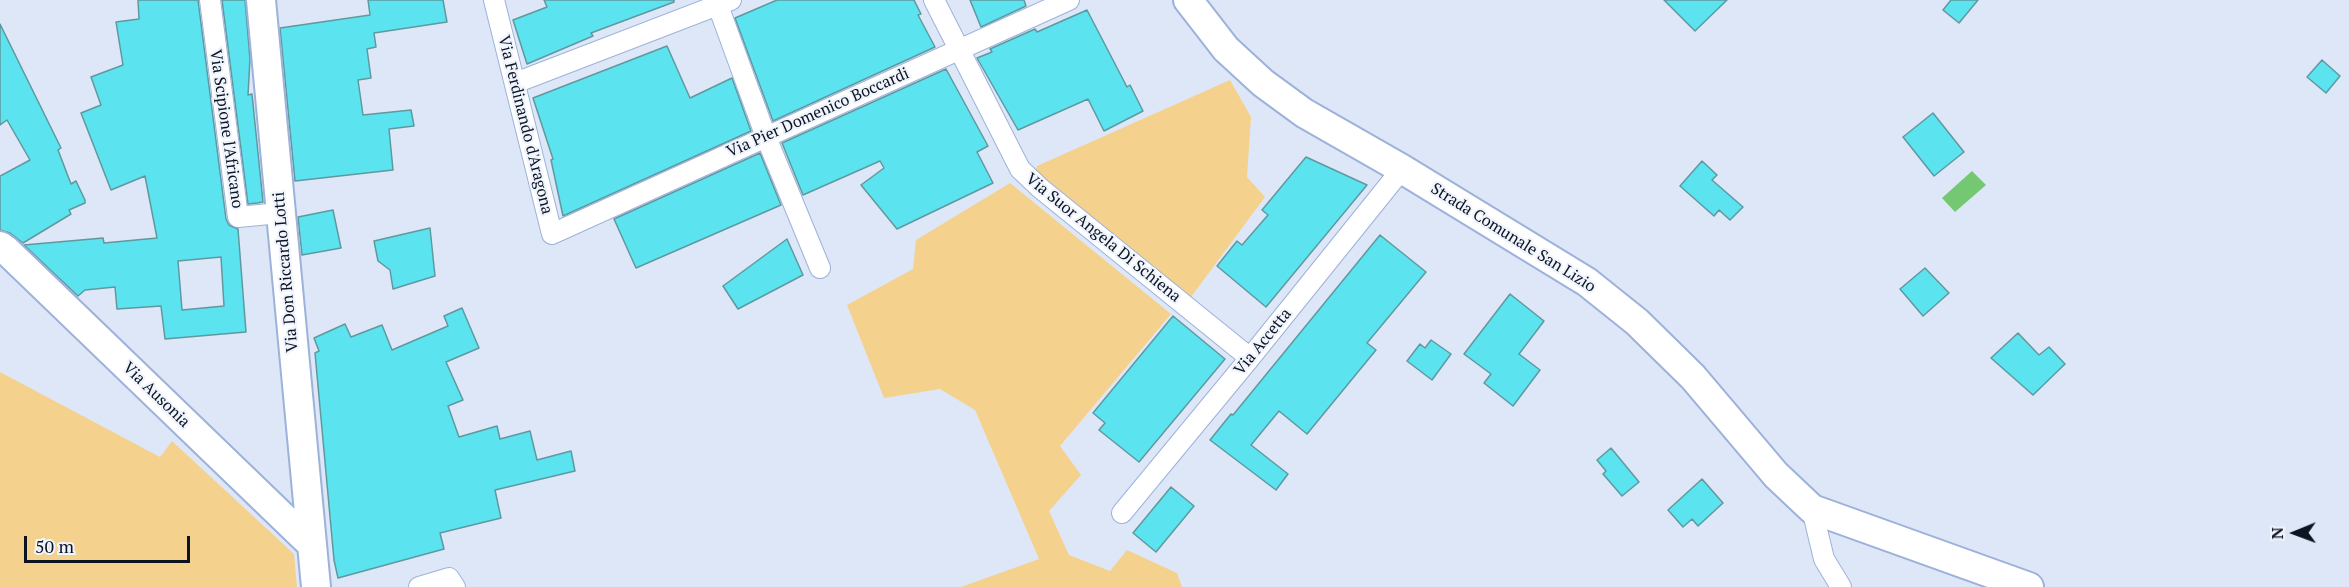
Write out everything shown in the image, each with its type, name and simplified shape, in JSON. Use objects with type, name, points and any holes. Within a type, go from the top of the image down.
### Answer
[{"type":"street","name":"Via Scipione l'Africano","points":[[210,0],[238,217],[280,213]]},
{"type":"street","name":"Via Don Riccardo Lotti","points":[[261,0],[316,587]]},
{"type":"street","name":"Via Ferdinando d'Aragona","points":[[494,0],[552,234],[567,226]]},
{"type":"street","name":"Via Suor Angela Di Schiena","points":[[934,0],[1020,169],[1040,188],[1250,358]]},
{"type":"street","name":"Via Pier Domenico Boccardi","points":[[567,226],[1069,0]]},
{"type":"street","name":"Strada Comunale San Lizio","points":[[1188,0],[1227,49],[1263,83],[1304,113],[1402,169],[1587,282],[1637,322],[1693,377],[1776,475],[1812,509]]},
{"type":"street","points":[[515,83],[722,2],[766,137],[820,268]]},
{"type":"street","name":"Via Accetta","points":[[1122,513],[1402,169]]},
{"type":"street","name":"Via Ausonia","points":[[0,246],[312,545]]},
{"type":"street","points":[[1812,509],[1824,559],[1841,587]]},
{"type":"street","points":[[1812,509],[2029,587]]},
{"type":"street","points":[[419,587],[449,578],[455,587]]},
{"type":"shaded area","points":[[1230,80],[1251,117],[1247,177],[1265,197],[1191,297],[1035,171],[1037,166]]},
{"type":"shaded area","points":[[1972,171],[1986,185],[1955,212],[1942,198]]},
{"type":"shaded area","points":[[1010,183],[1171,314],[1060,446],[1081,475],[1049,511],[1069,555],[1110,571],[1127,550],[1177,573],[1182,587],[961,587],[1039,559],[975,410],[940,389],[884,398],[847,305],[913,269],[916,240]]},
{"type":"shaded area","points":[[0,372],[160,457],[172,441],[294,554],[297,587],[0,587]]},
{"type":"building","points":[[138,0],[198,0],[226,219],[229,225],[238,229],[246,332],[165,339],[161,306],[117,309],[115,287],[85,290],[78,296],[24,245],[103,238],[104,243],[157,238],[145,176],[111,190],[81,113],[101,105],[91,77],[123,65],[116,22],[139,19]],"holes":[[[221,257],[224,306],[182,310],[178,261]]]},
{"type":"building","points":[[222,0],[245,0],[250,59],[248,95],[252,94],[263,202],[248,204]]},
{"type":"building","points":[[368,0],[443,0],[447,22],[374,33],[376,47],[367,49],[371,78],[358,80],[363,115],[411,110],[414,126],[389,129],[393,170],[295,181],[280,28],[370,15]]},
{"type":"building","points":[[544,0],[674,0],[674,2],[591,33],[593,36],[527,64],[513,20],[547,7]]},
{"type":"building","points":[[777,0],[914,0],[921,14],[918,15],[935,47],[773,121],[735,18]]},
{"type":"building","points":[[970,0],[1024,0],[1026,6],[981,27]]},
{"type":"building","points":[[1664,0],[1727,0],[1695,31]]},
{"type":"building","points":[[1951,0],[1978,0],[1959,23],[1943,10]]},
{"type":"building","points":[[1087,10],[1127,87],[1130,85],[1143,111],[1104,131],[1088,99],[1018,130],[977,58],[992,52],[990,49],[1035,29],[1037,32]]},
{"type":"building","points":[[0,24],[61,148],[58,150],[71,184],[76,181],[85,200],[85,203],[69,210],[71,214],[23,243],[10,233],[0,230],[0,176],[30,160],[7,120],[0,125]]},
{"type":"building","points":[[667,46],[690,98],[732,78],[751,131],[563,216],[551,160],[553,159],[533,98]]},
{"type":"building","points":[[2322,60],[2340,76],[2326,93],[2307,77]]},
{"type":"building","points":[[946,69],[988,146],[977,152],[993,183],[897,229],[861,185],[884,168],[880,161],[803,195],[782,143]]},
{"type":"building","points":[[1933,113],[1964,152],[1934,176],[1903,137]]},
{"type":"building","points":[[760,153],[781,205],[636,268],[614,219]]},
{"type":"building","points":[[1306,157],[1367,185],[1266,307],[1217,266],[1237,241],[1242,245],[1268,215],[1262,210]]},
{"type":"building","points":[[1702,161],[1717,175],[1712,180],[1743,207],[1730,220],[1719,210],[1714,216],[1680,186]]},
{"type":"building","points":[[333,210],[341,248],[302,255],[298,217]]},
{"type":"building","points":[[430,228],[435,276],[393,289],[390,270],[378,261],[374,241]]},
{"type":"building","points":[[1380,235],[1426,272],[1367,343],[1376,350],[1307,434],[1279,411],[1251,445],[1288,474],[1276,490],[1210,440]]},
{"type":"building","points":[[787,239],[803,275],[738,309],[723,286]]},
{"type":"building","points":[[1925,268],[1949,293],[1923,316],[1900,289]]},
{"type":"building","points":[[1510,294],[1544,321],[1519,354],[1540,370],[1513,406],[1484,383],[1491,374],[1464,354]]},
{"type":"building","points":[[462,308],[479,348],[446,362],[463,400],[448,406],[459,437],[497,426],[500,439],[530,431],[537,460],[571,451],[575,471],[495,490],[501,518],[440,533],[444,549],[338,578],[334,560],[315,353],[319,351],[314,338],[345,324],[351,337],[382,325],[392,350],[448,326],[444,316]]},
{"type":"building","points":[[1173,316],[1225,359],[1139,462],[1099,430],[1105,423],[1093,413]]},
{"type":"building","points":[[2018,333],[2039,355],[2049,347],[2065,364],[2033,395],[1991,358]]},
{"type":"building","points":[[1431,340],[1451,354],[1432,380],[1407,361],[1420,344],[1425,348]]},
{"type":"building","points":[[1611,448],[1639,482],[1622,496],[1603,474],[1606,471],[1597,460]]},
{"type":"building","points":[[1702,479],[1723,503],[1698,526],[1692,519],[1683,527],[1668,510]]},
{"type":"building","points":[[1171,487],[1194,506],[1156,552],[1133,533]]}]
